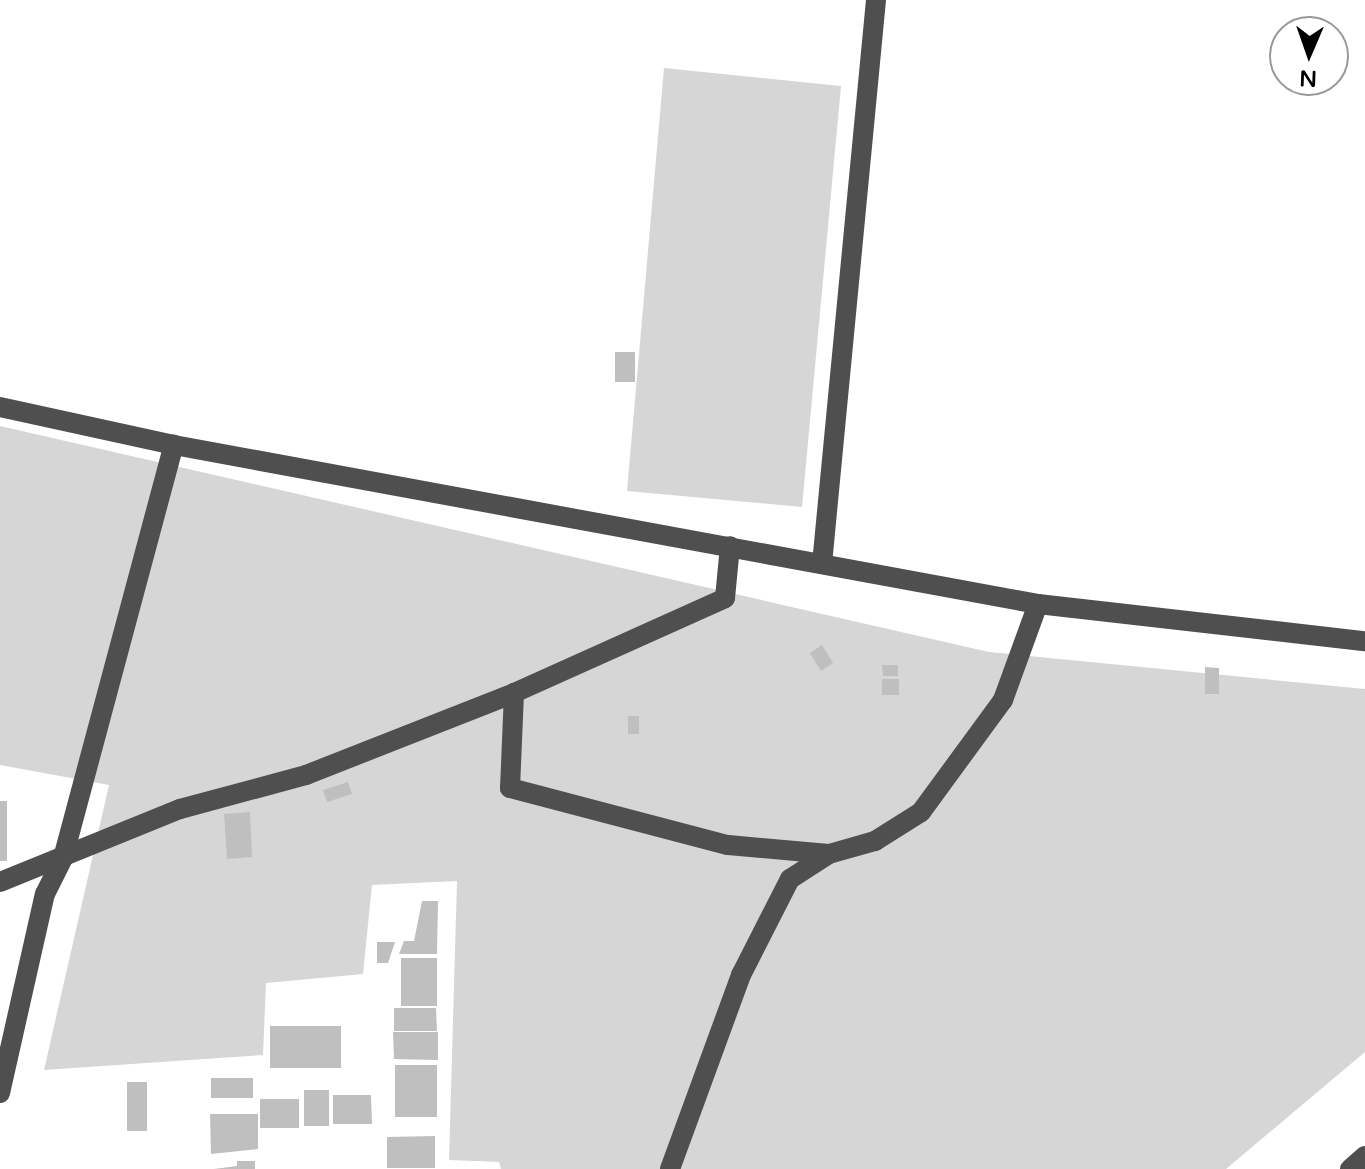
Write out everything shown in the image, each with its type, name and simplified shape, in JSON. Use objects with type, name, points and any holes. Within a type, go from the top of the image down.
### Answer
[{"type":"street","points":[[822,564],[876,0]]},
{"type":"street","points":[[0,407],[174,445],[1038,604],[1365,641]]},
{"type":"street","points":[[0,1093],[45,894],[63,858],[174,445]]},
{"type":"street","points":[[0,882],[180,809],[306,775],[514,693],[725,598],[730,546]]},
{"type":"street","points":[[670,1169],[683,1124],[748,962],[790,879],[829,854],[875,841],[921,812],[1003,700],[1038,604]]},
{"type":"street","points":[[514,693],[510,788],[728,845],[829,854]]},
{"type":"street","points":[[1350,1169],[1365,1156]]},
{"type":"shaded area","points":[[664,68],[841,86],[802,507],[627,491]]},
{"type":"shaded area","points":[[0,426],[989,652],[1365,689],[1365,1052],[1226,1169],[501,1169],[499,1162],[449,1160],[457,881],[372,885],[363,974],[266,983],[263,1055],[44,1070],[109,785],[0,765]]},
{"type":"building","points":[[615,352],[635,352],[635,382],[615,382]]},
{"type":"building","points":[[822,645],[833,663],[821,671],[810,653]]},
{"type":"building","points":[[882,665],[898,665],[898,676],[883,676]]},
{"type":"building","points":[[1205,667],[1219,668],[1219,694],[1205,694]]},
{"type":"building","points":[[882,679],[899,679],[899,695],[882,695]]},
{"type":"building","points":[[628,716],[639,716],[639,734],[628,734]]},
{"type":"building","points":[[348,782],[352,794],[327,802],[323,790]]},
{"type":"building","points":[[0,801],[7,801],[7,861],[0,861]]},
{"type":"building","points":[[250,812],[252,857],[227,859],[224,814]]},
{"type":"building","points":[[422,901],[438,901],[437,954],[399,954],[404,941],[414,941]]},
{"type":"building","points":[[377,942],[395,942],[388,963],[377,963]]},
{"type":"building","points":[[401,958],[437,958],[437,1006],[401,1006]]},
{"type":"building","points":[[394,1008],[436,1008],[437,1031],[394,1031]]},
{"type":"building","points":[[270,1026],[341,1026],[341,1068],[270,1068]]},
{"type":"building","points":[[393,1032],[438,1032],[438,1060],[394,1059]]},
{"type":"building","points":[[395,1065],[437,1065],[437,1117],[395,1117]]},
{"type":"building","points":[[211,1078],[253,1078],[253,1098],[211,1098]]},
{"type":"building","points":[[127,1082],[147,1082],[147,1131],[127,1131]]},
{"type":"building","points":[[304,1090],[329,1090],[329,1126],[304,1126]]},
{"type":"building","points":[[333,1095],[371,1095],[372,1124],[333,1124]]},
{"type":"building","points":[[260,1099],[299,1099],[299,1128],[260,1128]]},
{"type":"building","points":[[210,1114],[258,1114],[258,1149],[211,1154]]},
{"type":"building","points":[[435,1136],[435,1168],[387,1168],[387,1137]]},
{"type":"building","points":[[237,1161],[255,1161],[255,1169],[214,1169],[237,1166]]}]
